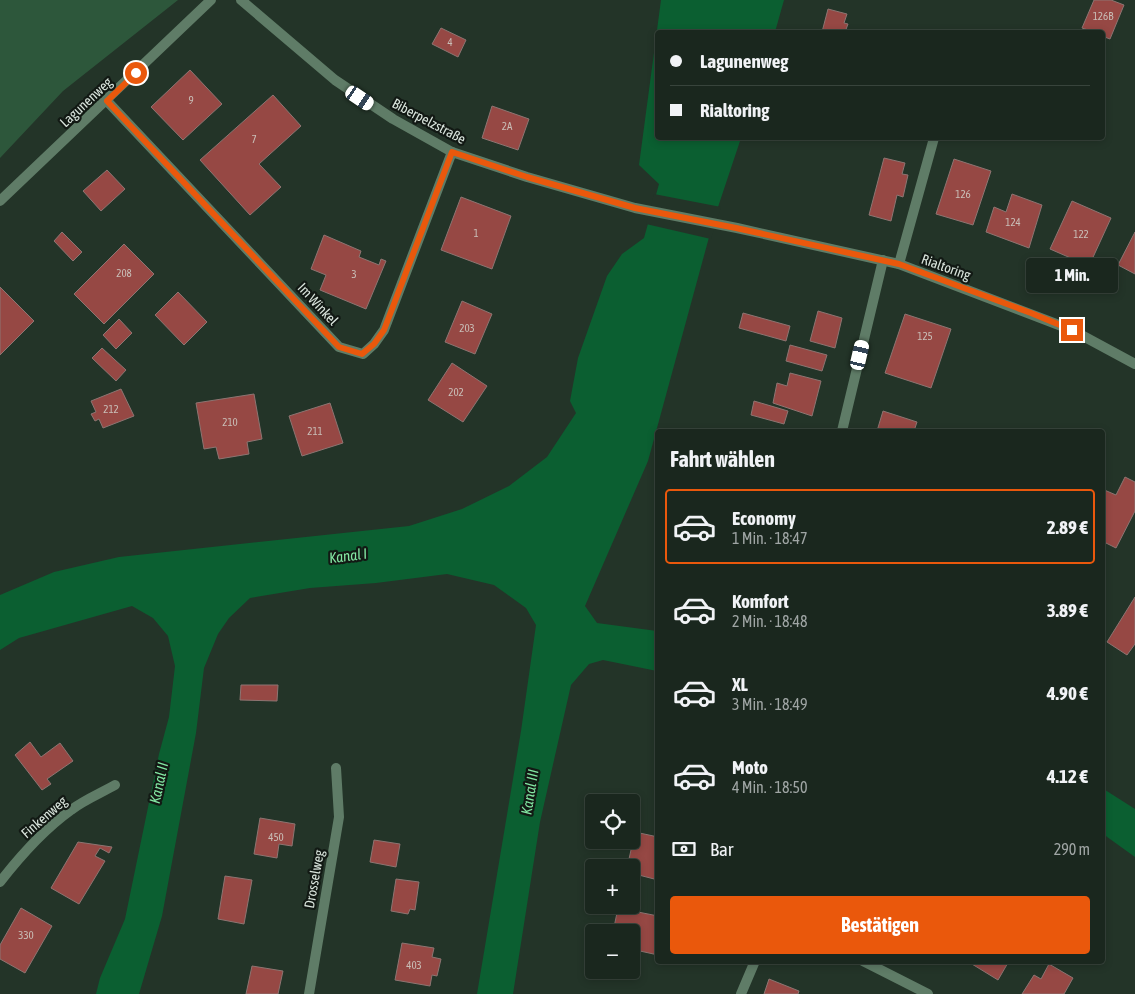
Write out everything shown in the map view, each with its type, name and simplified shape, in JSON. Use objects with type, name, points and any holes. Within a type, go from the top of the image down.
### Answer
[{"type":"street","name":"Lagunenweg","points":[[0,201],[211,0]]},
{"type":"street","name":"Biberpelzstraße","points":[[241,0],[334,80],[393,119],[452,152],[527,177],[635,208],[736,228]]},
{"type":"street","name":"Im Winkel","points":[[107,101],[339,347],[362,354],[374,344],[384,330],[452,152]]},
{"type":"street","points":[[899,264],[933,140]]},
{"type":"street","name":"Rialtoring","points":[[736,228],[899,264],[1072,330],[1135,364]]},
{"type":"street","points":[[842,429],[883,260]]},
{"type":"street","name":"Drosselweg","points":[[309,994],[338,817],[336,768]]},
{"type":"street","name":"Finkenweg","points":[[0,882],[17,860],[42,834],[72,809],[116,785]]},
{"type":"street","points":[[741,994],[755,964]]},
{"type":"street","points":[[870,964],[928,994]]},
{"type":"shaded area","points":[[0,0],[178,0],[63,91],[0,158]]},
{"type":"water","points":[[661,0],[784,0],[776,30],[657,30]]},
{"type":"water","points":[[655,45],[655,140],[740,140],[714,219],[657,429],[655,429],[648,461],[585,606],[597,623],[655,631],[655,671],[603,660],[589,664],[571,685],[540,822],[513,994],[477,994],[521,731],[536,625],[526,608],[494,585],[447,574],[376,583],[310,588],[250,598],[229,618],[218,634],[204,668],[196,733],[162,916],[139,994],[96,994],[100,978],[125,919],[159,754],[169,717],[175,666],[168,636],[153,618],[132,606],[19,638],[0,650],[0,595],[54,572],[119,557],[409,526],[462,509],[509,486],[547,457],[576,413],[570,401],[578,358],[607,276],[622,254],[644,238],[659,184],[639,165]]},
{"type":"water","points":[[1105,790],[1135,809],[1135,857],[1105,835]]},
{"type":"pier","points":[[654,194],[721,207],[711,239],[646,224]]},
{"type":"building","points":[[1094,0],[1111,0],[1124,5],[1110,39],[1105,37],[1105,30],[1082,28]]},
{"type":"building","points":[[828,9],[847,14],[844,23],[848,24],[846,30],[823,30]]},
{"type":"building","points":[[441,28],[466,40],[458,57],[432,44]]},
{"type":"building","points":[[190,70],[222,104],[183,140],[151,107]]},
{"type":"building","points":[[273,95],[301,126],[259,164],[281,187],[250,215],[200,160]]},
{"type":"building","points":[[492,106],[529,119],[518,150],[482,138]]},
{"type":"building","points":[[884,158],[905,163],[902,174],[908,175],[903,197],[897,195],[891,221],[869,215]]},
{"type":"building","points":[[954,159],[991,171],[973,225],[936,214]]},
{"type":"building","points":[[107,170],[125,189],[101,211],[83,191]]},
{"type":"building","points":[[1012,194],[1042,205],[1029,248],[986,232],[994,207],[1006,212]]},
{"type":"building","points":[[461,197],[511,216],[492,269],[441,250]]},
{"type":"building","points":[[1072,201],[1111,218],[1089,266],[1050,249]]},
{"type":"building","points":[[62,232],[82,252],[73,261],[54,241]]},
{"type":"building","points":[[1135,232],[1135,274],[1118,265]]},
{"type":"building","points":[[324,235],[361,251],[359,257],[379,265],[381,259],[386,261],[366,309],[320,290],[326,275],[311,269]]},
{"type":"building","points":[[124,244],[154,274],[104,324],[74,294]]},
{"type":"building","points":[[0,287],[34,321],[0,355]]},
{"type":"building","points":[[178,292],[207,322],[184,345],[155,315]]},
{"type":"building","points":[[462,301],[492,314],[475,354],[445,342]]},
{"type":"building","points":[[818,311],[842,318],[835,348],[810,341]]},
{"type":"building","points":[[743,313],[790,326],[786,341],[739,328]]},
{"type":"building","points":[[905,314],[951,329],[931,388],[885,373]]},
{"type":"building","points":[[119,319],[132,333],[116,349],[103,335]]},
{"type":"building","points":[[790,345],[827,355],[822,371],[786,361]]},
{"type":"building","points":[[102,348],[126,370],[116,381],[92,358]]},
{"type":"building","points":[[452,363],[487,386],[463,422],[428,400]]},
{"type":"building","points":[[790,373],[821,381],[812,416],[773,403],[777,383],[787,386]]},
{"type":"building","points":[[121,389],[134,416],[103,428],[99,419],[95,421],[91,414],[96,412],[91,401]]},
{"type":"building","points":[[254,394],[262,439],[247,442],[249,454],[219,459],[216,447],[204,449],[196,403]]},
{"type":"building","points":[[754,401],[788,411],[784,424],[751,415]]},
{"type":"building","points":[[330,403],[343,443],[302,456],[289,416]]},
{"type":"building","points":[[883,411],[917,422],[915,429],[878,429]]},
{"type":"building","points":[[1125,477],[1135,482],[1135,511],[1116,548],[1105,542],[1105,490],[1116,495]]},
{"type":"building","points":[[1135,597],[1135,644],[1127,655],[1107,642]]},
{"type":"building","points":[[241,685],[278,685],[277,701],[240,700]]},
{"type":"building","points":[[30,742],[41,757],[60,743],[73,761],[47,779],[51,784],[42,790],[15,755]]},
{"type":"building","points":[[260,818],[295,824],[292,846],[279,844],[277,858],[254,854]]},
{"type":"building","points":[[640,833],[655,836],[655,879],[640,875],[640,859],[629,859],[631,849],[640,849]]},
{"type":"building","points":[[374,840],[400,844],[396,867],[370,862]]},
{"type":"building","points":[[78,842],[112,847],[109,853],[100,848],[95,856],[105,861],[79,904],[51,888]]},
{"type":"building","points":[[225,876],[252,880],[244,924],[218,919]]},
{"type":"building","points":[[396,879],[419,882],[415,910],[410,909],[408,914],[391,911]]},
{"type":"building","points":[[21,908],[52,926],[25,973],[0,959],[0,945]]},
{"type":"building","points":[[640,912],[655,915],[655,954],[640,951],[640,924],[615,924],[617,914],[640,914]]},
{"type":"building","points":[[402,943],[434,948],[432,957],[441,959],[437,976],[432,975],[430,986],[395,980]]},
{"type":"building","points":[[972,964],[1007,964],[998,980]]},
{"type":"building","points":[[1049,964],[1073,978],[1064,994],[1022,994],[1034,975],[1041,979]]},
{"type":"building","points":[[252,966],[283,971],[278,994],[246,994]]},
{"type":"building","points":[[769,979],[799,991],[798,994],[764,994]]},
{"type":"route","points":[[136,73],[107,101],[339,347],[362,354],[374,344],[384,330],[452,152],[527,177],[635,208],[899,264],[1072,330]]},
{"type":"water label","name":"Kanal I","points":[[348,556]]},
{"type":"water label","name":"Kanal II","points":[[159,783]]},
{"type":"water label","name":"Kanal III","points":[[530,792]]}]
